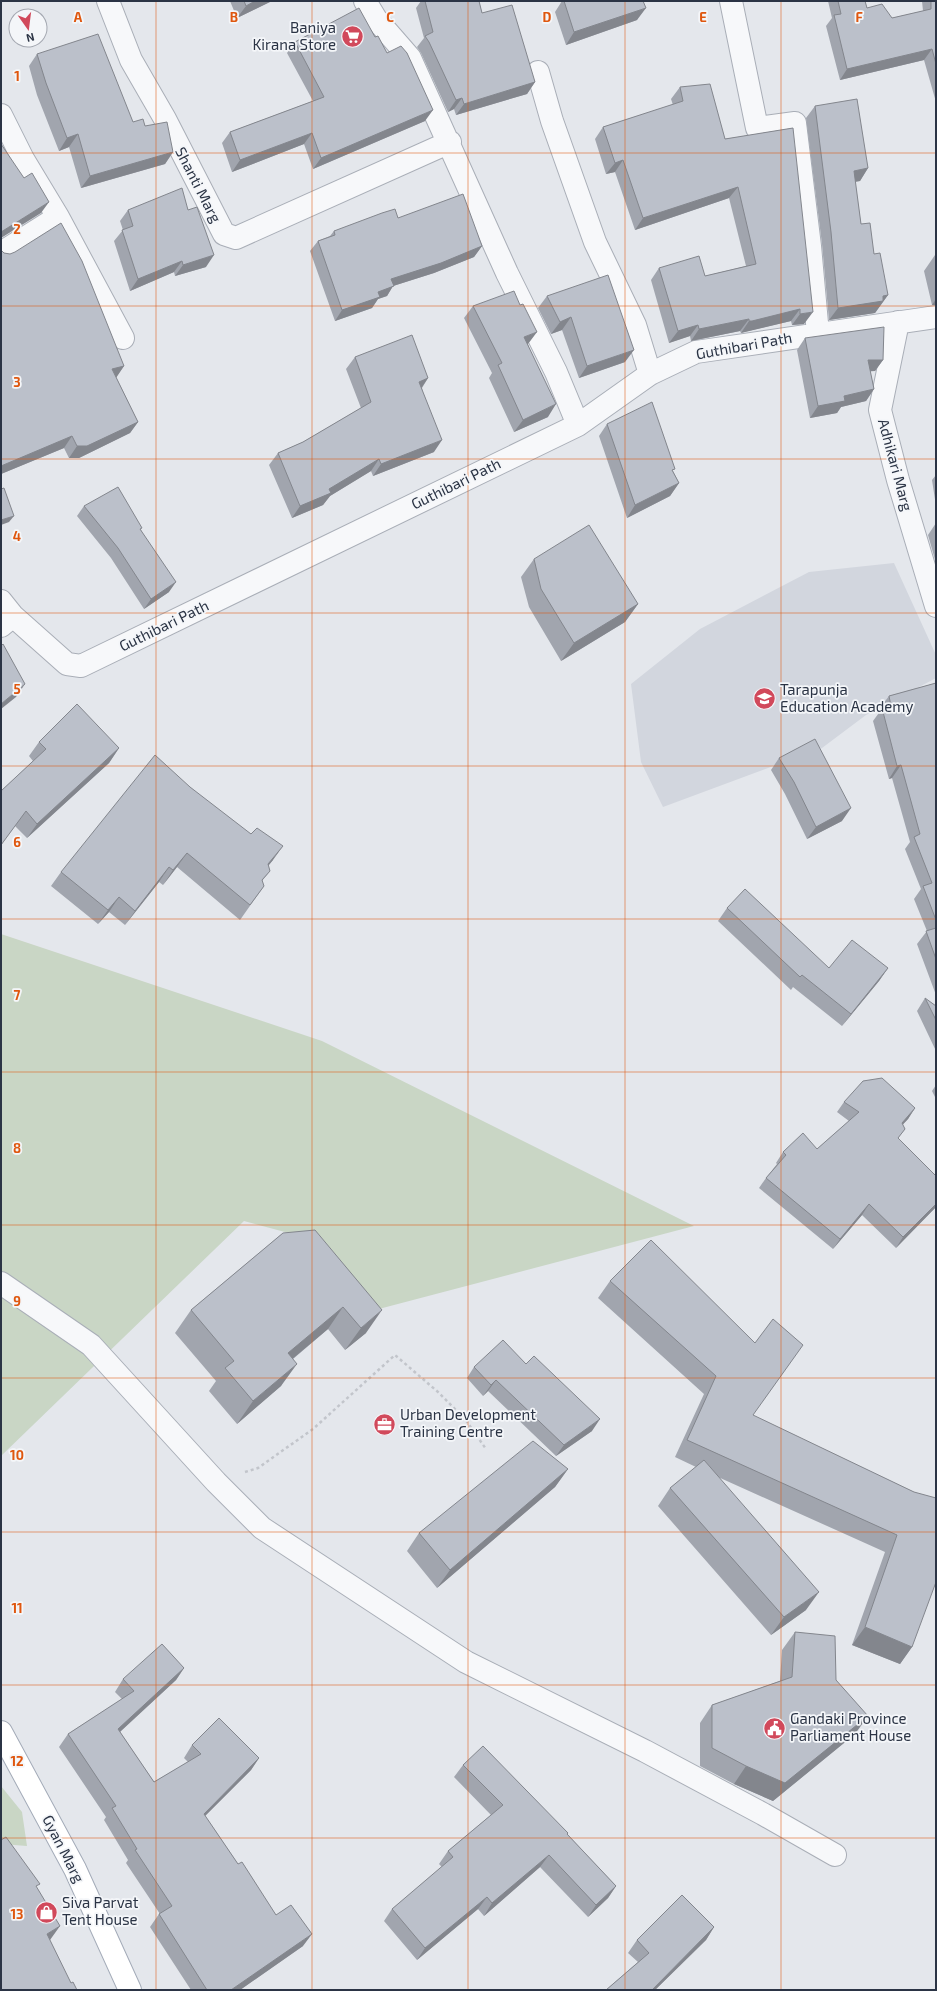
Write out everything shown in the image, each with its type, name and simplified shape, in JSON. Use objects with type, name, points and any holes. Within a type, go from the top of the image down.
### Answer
[{"type":"main road","name":"Gyan Marg","points":[[1,1732],[75,1869],[130,1990]]},
{"type":"street","name":"Shanti Marg","points":[[108,1],[131,60],[164,119],[224,234],[236,238],[450,142]]},
{"type":"street","points":[[365,1],[376,19],[410,58],[450,142],[507,273],[556,372],[578,425]]},
{"type":"street","points":[[731,1],[757,128],[795,123],[810,246],[818,334]]},
{"type":"street","points":[[538,72],[552,121],[595,242],[635,325],[650,374]]},
{"type":"street","points":[[1,115],[23,159],[58,218],[123,338]]},
{"type":"street","points":[[1,253],[58,218]]},
{"type":"street","name":"Guthibari Path","points":[[5,614],[67,664],[81,666],[578,425],[650,374],[696,352],[936,317]]},
{"type":"street","name":"Adhikari Marg","points":[[898,322],[880,410],[898,480],[936,606]]},
{"type":"street","points":[[1,1283],[91,1345],[216,1482],[262,1528],[466,1662],[516,1689],[645,1751],[764,1814],[835,1855]]},
{"type":"path","points":[[216,1482],[258,1468],[313,1429],[395,1355],[438,1392],[465,1419],[486,1449]]},
{"type":"shaded area","name":"Tarapunja Education Academy","points":[[894,563],[936,655],[936,678],[866,715],[822,748],[663,807],[641,762],[631,684],[700,629],[809,572]]},
{"type":"green space","points":[[1,934],[322,1041],[694,1226],[375,1310],[300,1236],[244,1221],[1,1456]]},
{"type":"green space","points":[[1,1786],[22,1812],[27,1846],[1,1844]]},
{"type":"building","points":[[244,1],[255,1],[246,6]]},
{"type":"building","points":[[425,1],[479,1],[482,13],[512,5],[535,82],[464,104],[462,98],[456,100],[425,36],[433,32]]},
{"type":"building","points":[[564,1],[643,1],[646,8],[574,32]]},
{"type":"building","points":[[838,1],[865,1],[867,8],[882,4],[892,18],[931,9],[931,1],[936,1],[936,64],[932,49],[847,69],[834,15],[841,14]]},
{"type":"building","points":[[359,8],[375,37],[378,36],[387,53],[401,46],[407,53],[433,110],[321,158],[312,133],[240,160],[230,132],[324,97],[295,42]]},
{"type":"building","points":[[98,34],[133,122],[143,119],[145,126],[167,122],[173,152],[90,176],[78,134],[67,138],[46,83],[37,54]]},
{"type":"building","points":[[710,84],[725,139],[793,128],[813,312],[800,314],[800,309],[752,321],[749,321],[749,319],[699,329],[698,325],[678,331],[659,268],[699,256],[705,276],[756,264],[738,187],[643,218],[623,160],[615,163],[603,127],[683,101],[680,87]]},
{"type":"building","points":[[857,99],[868,168],[854,171],[861,224],[870,223],[874,254],[880,253],[888,295],[883,296],[883,301],[838,308],[831,232],[815,106]]},
{"type":"building","points":[[1,144],[24,178],[32,173],[49,202],[1,232]]},
{"type":"building","points":[[182,188],[188,210],[197,207],[214,255],[183,265],[182,261],[138,279],[122,230],[133,226],[128,210]]},
{"type":"building","points":[[463,194],[482,246],[441,263],[391,279],[394,286],[378,292],[380,297],[342,310],[318,241],[335,235],[334,231],[382,213],[395,209],[398,218]]},
{"type":"building","points":[[61,223],[82,261],[124,366],[112,369],[138,422],[87,446],[77,446],[72,436],[1,466],[1,250],[4,253],[10,254],[15,252]]},
{"type":"building","points":[[608,275],[634,350],[587,366],[571,317],[560,322],[547,296]]},
{"type":"building","points":[[514,291],[520,305],[523,304],[537,332],[524,337],[556,404],[523,420],[498,365],[502,363],[473,306]]},
{"type":"building","points":[[884,327],[883,360],[868,360],[874,389],[844,396],[845,401],[818,406],[805,338]]},
{"type":"building","points":[[412,335],[428,378],[419,382],[442,440],[381,464],[379,459],[329,489],[331,493],[300,506],[278,453],[303,442],[371,402],[355,357]]},
{"type":"building","points":[[652,402],[675,469],[672,470],[679,483],[635,505],[607,424]]},
{"type":"building","points":[[118,487],[142,528],[140,529],[176,582],[151,599],[118,548],[84,506]]},
{"type":"building","points":[[4,488],[14,516],[1,520],[1,489]]},
{"type":"building","points":[[589,525],[638,604],[574,643],[541,589],[534,559]]},
{"type":"building","points":[[3,644],[25,684],[1,704],[1,646]]},
{"type":"building","points":[[936,683],[936,920],[923,886],[932,883],[914,837],[920,834],[901,765],[897,766],[882,708],[891,706],[889,696]]},
{"type":"building","points":[[77,704],[119,748],[37,824],[26,811],[1,845],[1,791],[46,749],[39,742]]},
{"type":"building","points":[[815,739],[851,808],[816,827],[794,782],[779,758]]},
{"type":"building","points":[[155,755],[190,787],[251,834],[257,828],[283,846],[268,864],[270,871],[262,880],[264,886],[250,905],[187,853],[173,870],[169,867],[135,911],[119,897],[108,910],[61,872]]},
{"type":"building","points":[[745,889],[829,968],[852,940],[888,968],[851,1014],[802,975],[800,977],[727,908]]},
{"type":"building","points":[[936,928],[936,959],[926,931]]},
{"type":"building","points":[[925,998],[936,1006],[936,1020]]},
{"type":"building","points":[[882,1078],[915,1108],[902,1123],[905,1129],[898,1138],[936,1176],[936,1204],[903,1237],[869,1204],[840,1239],[766,1178],[786,1155],[783,1152],[803,1133],[817,1149],[859,1112],[844,1102],[863,1081]]},
{"type":"building","points":[[315,1230],[382,1310],[361,1328],[343,1307],[288,1353],[297,1364],[253,1401],[225,1368],[234,1361],[191,1310],[283,1233]]},
{"type":"building","points":[[651,1240],[755,1343],[773,1319],[803,1345],[753,1415],[914,1492],[936,1498],[936,1582],[912,1647],[865,1627],[897,1535],[687,1440],[716,1376],[610,1281]]},
{"type":"building","points":[[503,1340],[526,1364],[534,1356],[600,1419],[564,1445],[496,1380],[491,1385],[474,1367]]},
{"type":"building","points":[[533,1441],[568,1469],[450,1570],[419,1533]]},
{"type":"building","points":[[704,1460],[819,1592],[784,1617],[670,1488]]},
{"type":"building","name":"Gandaki Province Parliament House","points":[[795,1632],[835,1636],[836,1680],[868,1716],[785,1783],[746,1766],[712,1748],[712,1705],[792,1677]]},
{"type":"building","points":[[162,1644],[184,1668],[118,1729],[154,1782],[201,1754],[192,1745],[219,1718],[259,1758],[204,1814],[238,1864],[242,1862],[276,1915],[291,1905],[312,1934],[231,1990],[207,1990],[159,1914],[172,1906],[135,1850],[137,1849],[112,1808],[116,1806],[68,1734],[134,1691],[123,1679]]},
{"type":"building","points":[[483,1746],[568,1833],[567,1834],[616,1886],[596,1905],[549,1855],[492,1903],[487,1897],[425,1948],[392,1909],[453,1857],[448,1851],[503,1805],[463,1765]]},
{"type":"building","points":[[6,1837],[40,1884],[36,1886],[60,1926],[47,1934],[71,1983],[73,1982],[77,1990],[1,1990],[1,1840]]},
{"type":"building","points":[[682,1895],[714,1927],[652,1990],[606,1990],[649,1953],[637,1940]]},
{"type":"place","name":"Baniya Kirana Store","points":[[352,37]]},
{"type":"place","name":"Tarapunja Education Academy","points":[[764,699]]},
{"type":"place","name":"Urban Development Training Centre","points":[[385,1424]]},
{"type":"place","name":"Gandaki Province Parliament House","points":[[775,1728]]},
{"type":"place","name":"Siva Parvat Tent House","points":[[46,1912]]}]
